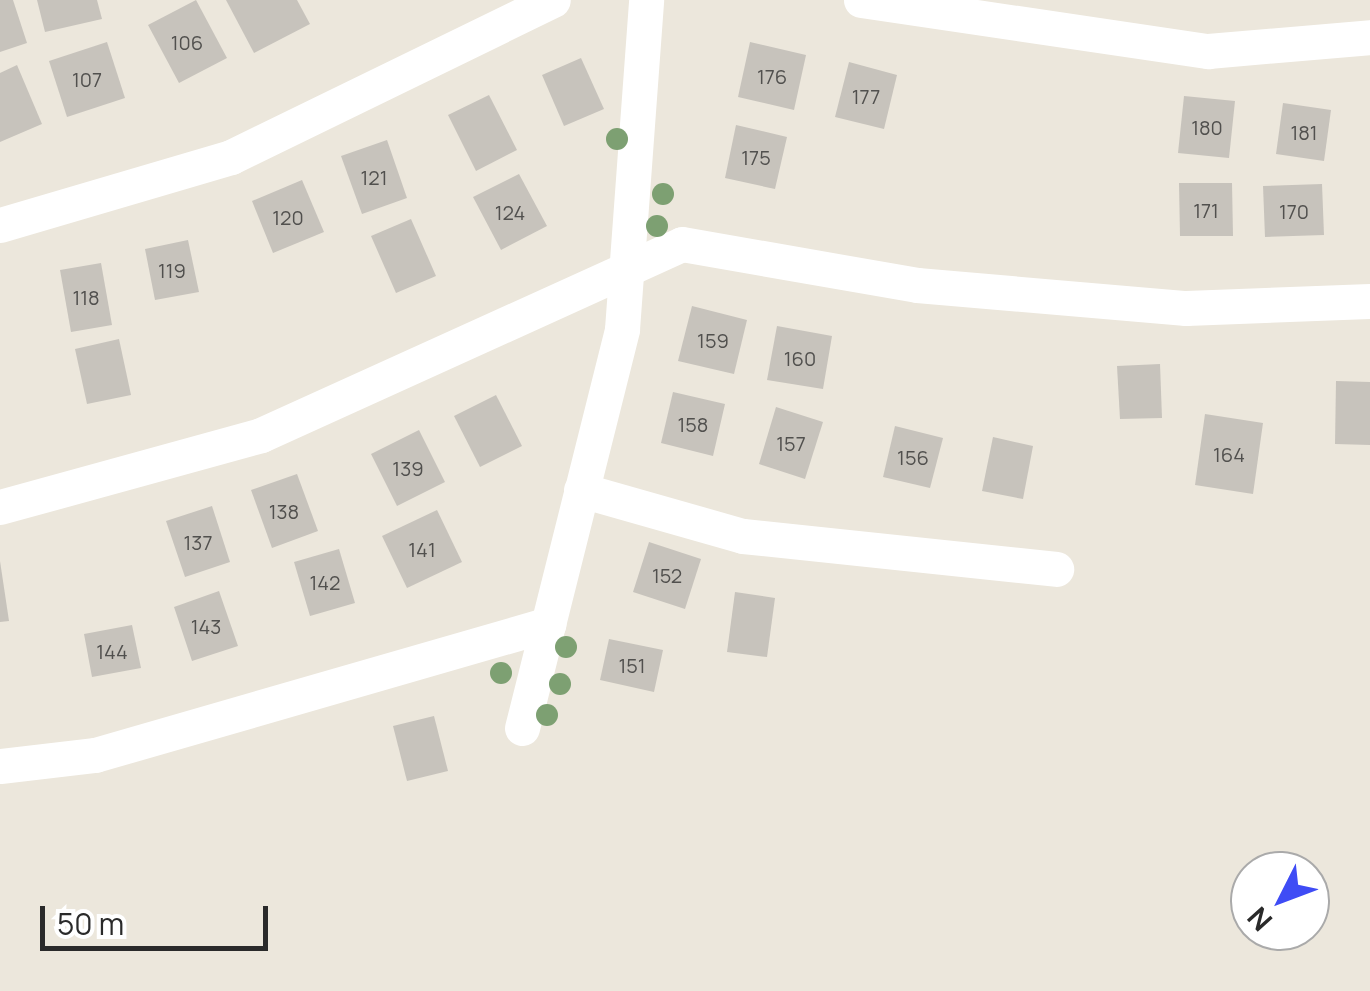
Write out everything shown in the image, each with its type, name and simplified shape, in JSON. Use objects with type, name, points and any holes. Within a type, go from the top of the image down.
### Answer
[{"type":"street","points":[[0,226],[231,157],[553,0]]},
{"type":"street","points":[[522,728],[622,329],[646,0]]},
{"type":"street","points":[[861,0],[1208,51],[1370,36]]},
{"type":"street","points":[[0,508],[261,435],[626,274],[682,244],[917,285],[1186,308],[1370,301]]},
{"type":"street","points":[[582,490],[744,536],[1056,569]]},
{"type":"street","points":[[0,766],[95,755],[548,624]]},
{"type":"building","points":[[0,0],[13,0],[27,43],[0,52]]},
{"type":"building","points":[[37,0],[97,0],[102,19],[45,32]]},
{"type":"building","points":[[196,0],[227,58],[179,83],[148,25]]},
{"type":"building","points":[[226,0],[297,0],[310,24],[254,53]]},
{"type":"building","points":[[107,42],[125,98],[67,117],[49,61]]},
{"type":"building","points":[[750,42],[806,55],[794,110],[738,97]]},
{"type":"building","points":[[581,58],[604,109],[564,126],[542,75]]},
{"type":"building","points":[[849,62],[897,75],[884,129],[835,117]]},
{"type":"building","points":[[17,65],[42,124],[0,142],[0,73]]},
{"type":"building","points":[[489,95],[517,150],[476,171],[448,115]]},
{"type":"building","points":[[1184,96],[1235,101],[1229,158],[1178,153]]},
{"type":"building","points":[[1283,103],[1331,110],[1324,161],[1276,154]]},
{"type":"building","points":[[736,125],[787,137],[775,189],[725,178]]},
{"type":"building","points":[[387,140],[407,198],[362,214],[341,156]]},
{"type":"building","points":[[519,174],[547,226],[501,250],[473,197]]},
{"type":"building","points":[[302,180],[324,232],[273,253],[252,201]]},
{"type":"building","points":[[1179,183],[1232,183],[1233,236],[1180,236]]},
{"type":"building","points":[[1322,184],[1324,235],[1265,237],[1263,186]]},
{"type":"building","points":[[411,219],[436,276],[396,293],[371,236]]},
{"type":"building","points":[[188,240],[199,292],[155,300],[145,249]]},
{"type":"building","points":[[101,263],[112,325],[71,332],[60,270]]},
{"type":"building","points":[[692,306],[747,320],[734,374],[678,361]]},
{"type":"building","points":[[777,326],[832,336],[823,389],[767,380]]},
{"type":"building","points":[[119,339],[131,395],[87,404],[75,349]]},
{"type":"building","points":[[1160,364],[1162,418],[1120,419],[1117,366]]},
{"type":"building","points":[[1336,381],[1370,382],[1370,445],[1335,444]]},
{"type":"building","points":[[673,392],[725,404],[713,456],[661,443]]},
{"type":"building","points":[[496,395],[522,446],[480,467],[454,416]]},
{"type":"building","points":[[776,407],[823,422],[805,479],[759,464]]},
{"type":"building","points":[[1205,414],[1263,423],[1253,494],[1195,485]]},
{"type":"building","points":[[895,426],[943,438],[930,488],[883,477]]},
{"type":"building","points":[[419,430],[445,482],[397,506],[371,454]]},
{"type":"building","points":[[993,437],[1033,446],[1023,499],[982,491]]},
{"type":"building","points":[[297,474],[318,531],[272,548],[251,490]]},
{"type":"building","points":[[212,506],[230,562],[185,577],[166,521]]},
{"type":"building","points":[[437,510],[462,562],[407,588],[382,536]]},
{"type":"building","points":[[649,542],[701,559],[685,609],[633,592]]},
{"type":"building","points":[[339,549],[355,603],[310,616],[294,562]]},
{"type":"building","points":[[0,561],[9,621],[0,622]]},
{"type":"building","points":[[219,591],[238,646],[192,661],[174,607]]},
{"type":"building","points":[[735,592],[775,598],[767,657],[727,652]]},
{"type":"building","points":[[132,625],[141,668],[92,677],[84,634]]},
{"type":"building","points":[[609,639],[663,650],[654,692],[600,680]]},
{"type":"building","points":[[434,716],[448,771],[407,781],[393,726]]}]
